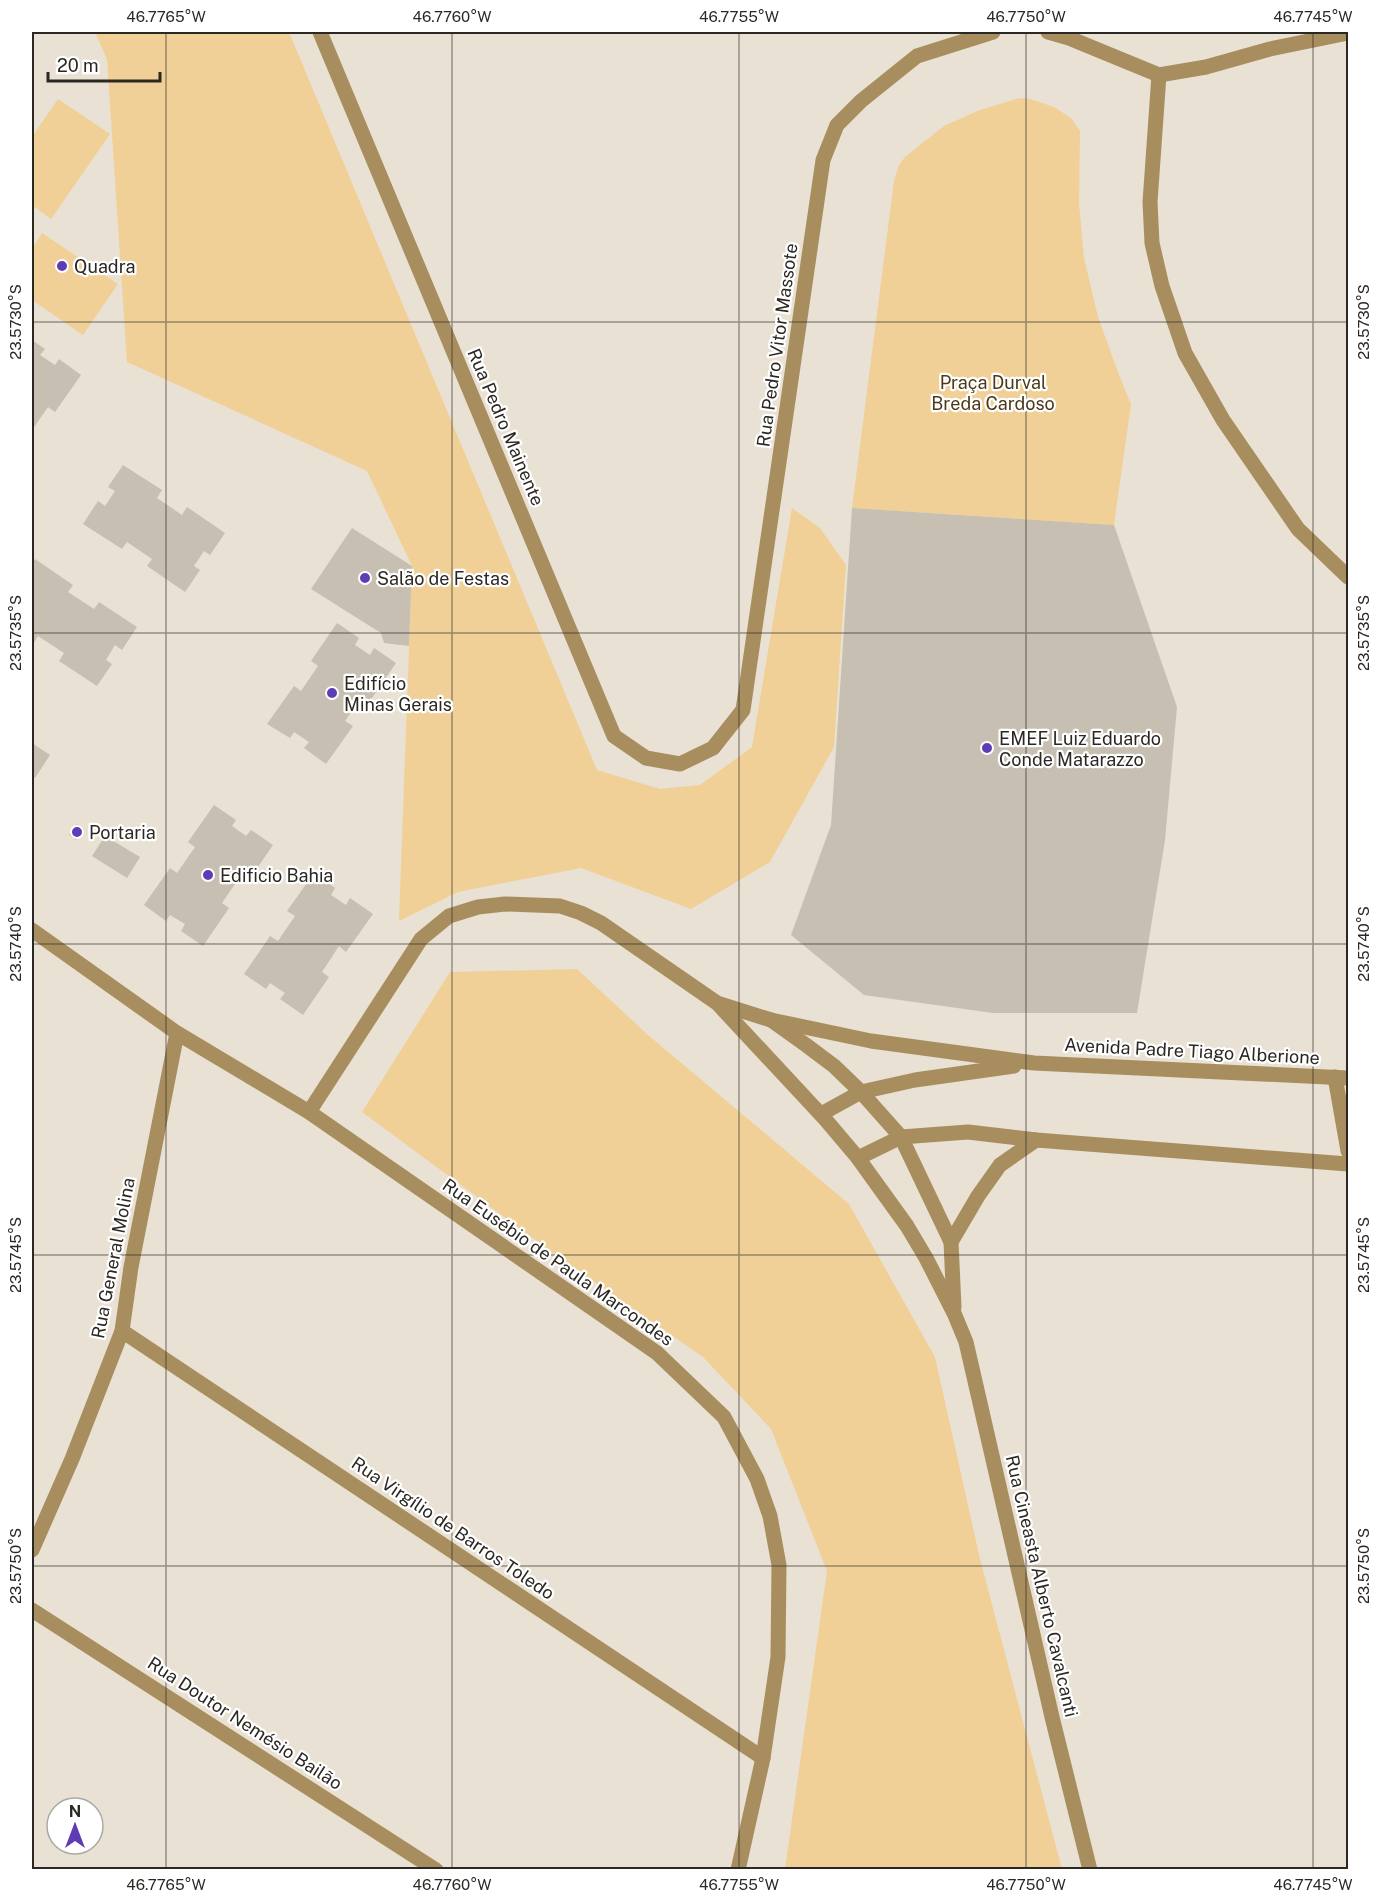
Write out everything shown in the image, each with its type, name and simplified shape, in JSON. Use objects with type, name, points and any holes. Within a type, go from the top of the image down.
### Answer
[{"type":"street","name":"Rua Pedro Mainente","points":[[320,32],[614,736],[646,758],[680,764],[713,748]]},
{"type":"street","name":"Rua Pedro Vitor Massote","points":[[713,748],[743,710],[824,160],[837,125],[861,101],[917,56],[993,32]]},
{"type":"street","points":[[1048,32],[1069,38],[1160,75],[1206,67],[1270,49],[1348,33]]},
{"type":"street","points":[[1160,75],[1150,202],[1152,243],[1162,286],[1185,353],[1222,420],[1298,529],[1348,577]]},
{"type":"street","name":"Rua Cineasta Alberto Cavalcanti","points":[[309,1112],[422,939],[449,916],[478,907],[505,904],[560,906],[581,913],[601,923],[717,1003],[858,1158],[907,1226],[954,1313],[966,1342],[1090,1869]]},
{"type":"street","name":"Rua Eusébio de Paula Marcondes","points":[[32,930],[177,1033],[309,1112],[657,1353],[724,1417],[758,1479],[770,1516],[779,1565],[778,1657],[763,1758],[738,1869]]},
{"type":"street","name":"Rua Cineasta Alberto Cavalcanti","points":[[717,1003],[771,1020],[834,1066],[901,1137],[951,1242],[954,1313]]},
{"type":"street","name":"Avenida Padre Tiago Alberione","points":[[771,1020],[871,1041],[1034,1063],[1342,1077]]},
{"type":"street","name":"Rua General Molina","points":[[32,1550],[72,1459],[122,1331],[131,1267],[177,1033]]},
{"type":"street","name":"Avenida Padre Tiago Alberione","points":[[820,1114],[861,1092],[915,1080],[1034,1063]]},
{"type":"street","points":[[1342,1077],[1348,1151]]},
{"type":"street","points":[[858,1158],[901,1137],[968,1132],[1036,1140],[1348,1164]]},
{"type":"street","points":[[951,1242],[978,1196],[1000,1165],[1036,1140]]},
{"type":"street","name":"Rua Virgílio de Barros Toledo","points":[[122,1331],[763,1758]]},
{"type":"street","name":"Rua Doutor Nemésio Bailão","points":[[32,1610],[436,1869]]},
{"type":"green space","points":[[95,32],[289,32],[597,770],[660,789],[700,785],[752,747],[792,508],[820,528],[846,565],[834,747],[770,862],[691,909],[581,868],[458,892],[399,921],[412,566],[367,471],[127,362],[107,59]]},
{"type":"green space","name":"Praça Durval Breda Cardoso","points":[[1020,98],[1054,107],[1071,118],[1080,131],[1079,203],[1084,258],[1098,317],[1131,404],[1114,525],[852,508],[894,181],[899,165],[905,157],[944,126],[980,110]]},
{"type":"green space","points":[[58,99],[110,134],[51,219],[32,205],[32,137]]},
{"type":"green space","name":"Quadra","points":[[42,233],[118,284],[83,335],[32,300],[32,249]]},
{"type":"green space","points":[[577,969],[648,1035],[849,1204],[935,1357],[980,1559],[1062,1869],[785,1869],[827,1571],[771,1429],[703,1357],[568,1264],[362,1112],[450,972]]},
{"type":"building","points":[[32,340],[45,349],[40,355],[55,365],[59,359],[81,375],[55,412],[48,407],[32,430]]},
{"type":"building","points":[[123,465],[162,490],[157,498],[182,515],[187,507],[225,533],[210,555],[204,551],[194,566],[200,570],[185,592],[147,566],[152,559],[127,542],[122,549],[83,524],[98,501],[105,506],[115,491],[108,487]]},
{"type":"building","name":"EMEF Luiz Eduardo Conde Matarazzo","points":[[852,508],[1114,525],[1177,707],[1165,840],[1137,1013],[993,1013],[864,995],[791,935],[831,825]]},
{"type":"building","name":"Salão de Festas","points":[[352,528],[412,566],[409,646],[384,643],[381,633],[311,589]]},
{"type":"building","points":[[35,559],[73,585],[68,592],[94,609],[99,602],[137,627],[122,650],[115,645],[106,660],[112,664],[97,686],[59,661],[64,653],[38,636],[32,646],[32,564]]},
{"type":"building","name":"Edifício Minas Gerais","points":[[337,623],[359,638],[355,645],[370,655],[374,648],[396,663],[370,701],[362,696],[345,721],[353,726],[326,764],[304,748],[309,742],[294,732],[290,738],[267,724],[294,686],[301,691],[318,666],[311,661]]},
{"type":"building","points":[[32,743],[50,755],[35,778],[32,775]]},
{"type":"building","name":"Edificio Bahia","points":[[214,805],[236,820],[232,826],[246,836],[251,830],[273,845],[247,883],[239,878],[222,903],[229,908],[203,946],[181,931],[185,924],[170,915],[166,921],[144,905],[170,868],[177,873],[195,847],[188,842]]},
{"type":"building","name":"Portaria","points":[[77,824],[84,829],[76,840],[69,835]]},
{"type":"building","points":[[105,836],[140,857],[127,878],[92,856]]},
{"type":"building","points":[[314,873],[335,888],[331,895],[346,905],[350,898],[373,914],[346,952],[339,946],[322,972],[329,977],[303,1015],[280,999],[285,993],[270,983],[266,989],[244,974],[270,936],[278,941],[295,916],[287,911]]},
{"type":"place","name":"Quadra","points":[[62,266]]},
{"type":"place","name":"Salão de Festas","points":[[365,578]]},
{"type":"place","name":"Edifício Minas Gerais","points":[[332,693]]},
{"type":"place","name":"EMEF Luiz Eduardo Conde Matarazzo","points":[[987,748]]},
{"type":"place","name":"Portaria","points":[[77,832]]},
{"type":"place","name":"Edificio Bahia","points":[[208,875]]}]
